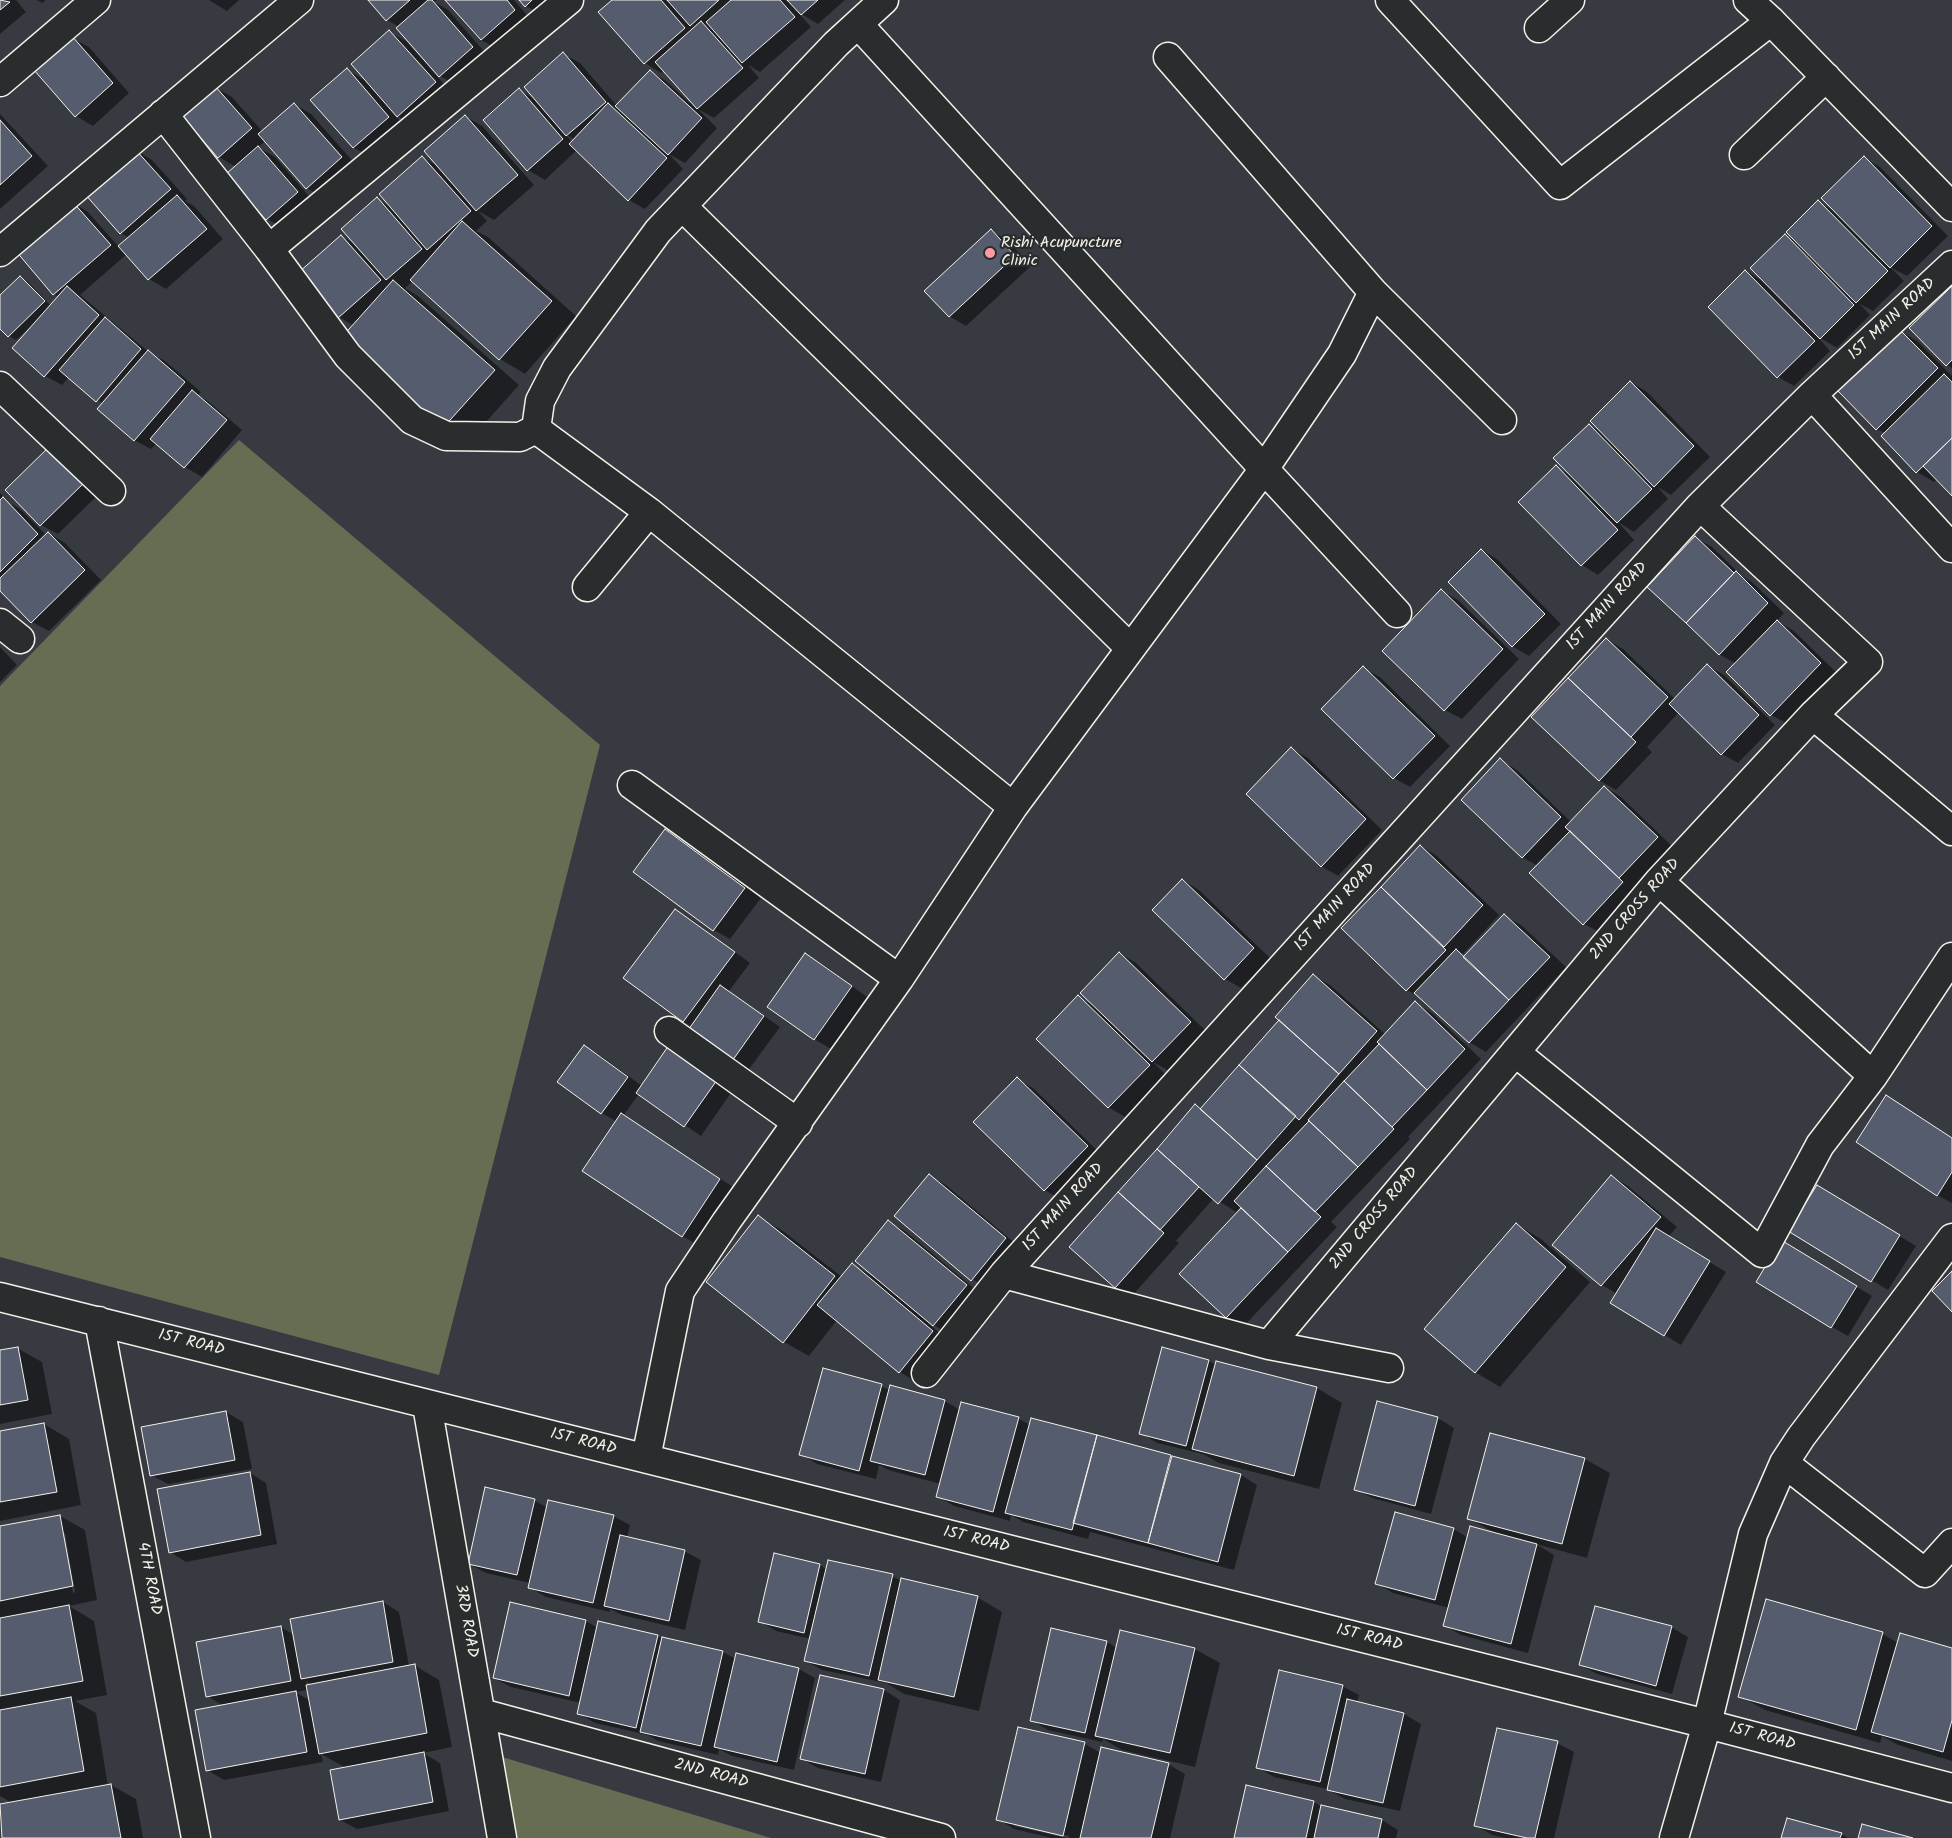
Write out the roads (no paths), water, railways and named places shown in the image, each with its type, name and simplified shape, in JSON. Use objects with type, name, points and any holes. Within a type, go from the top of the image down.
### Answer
[{"type":"street","points":[[0,82],[96,0]]},
{"type":"street","points":[[0,252],[299,0]]},
{"type":"street","points":[[269,249],[569,0]]},
{"type":"street","points":[[536,429],[540,401],[557,368],[658,231],[836,44],[884,0]]},
{"type":"street","points":[[1390,0],[1560,185],[1771,21]]},
{"type":"street","points":[[1539,28],[1570,0]]},
{"type":"street","points":[[1748,0],[1771,21],[1952,207]]},
{"type":"street","points":[[858,24],[1397,612]]},
{"type":"street","points":[[1168,57],[1373,292],[1502,420]]},
{"type":"street","points":[[1744,155],[1826,77]]},
{"type":"street","points":[[163,114],[269,249],[348,356],[412,420],[446,436],[520,437],[536,429]]},
{"type":"street","points":[[682,206],[1130,648]]},
{"type":"street","name":"1ST MAIN ROAD","points":[[926,1373],[1004,1274],[1700,506],[1812,395],[1952,264]]},
{"type":"street","points":[[646,1458],[680,1291],[726,1222],[899,979],[1013,807],[1264,469],[1342,354],[1373,292]]},
{"type":"street","points":[[0,386],[111,492]]},
{"type":"street","points":[[1812,395],[1952,548]]},
{"type":"street","points":[[536,429],[649,512],[1013,807]]},
{"type":"street","name":"2ND CROSS ROAD","points":[[1269,1345],[1659,881],[1813,715],[1868,662],[1700,506]]},
{"type":"street","points":[[587,588],[649,512]]},
{"type":"street","points":[[1813,715],[1952,831]]},
{"type":"street","points":[[632,785],[899,979]]},
{"type":"street","points":[[1659,881],[1873,1076]]},
{"type":"street","points":[[1515,1052],[1762,1253],[1820,1145],[1873,1076],[1952,957]]},
{"type":"street","points":[[669,1031],[798,1123]]},
{"type":"street","points":[[1674,1838],[1707,1724],[1753,1534],[1784,1463],[1801,1437],[1952,1238]]},
{"type":"street","points":[[1004,1274],[1269,1345],[1389,1368]]},
{"type":"street","name":"1ST ROAD","points":[[0,1297],[1707,1724],[1952,1788]]},
{"type":"street","name":"4TH ROAD","points":[[100,1321],[196,1838]]},
{"type":"street","name":"3RD ROAD","points":[[426,1405],[502,1838]]},
{"type":"street","points":[[1784,1463],[1925,1573],[1952,1543]]},
{"type":"street","name":"2ND ROAD","points":[[480,1713],[941,1838]]},
{"type":"place","name":"Rishi Acupuncture Clinic","points":[[990,253]]}]
